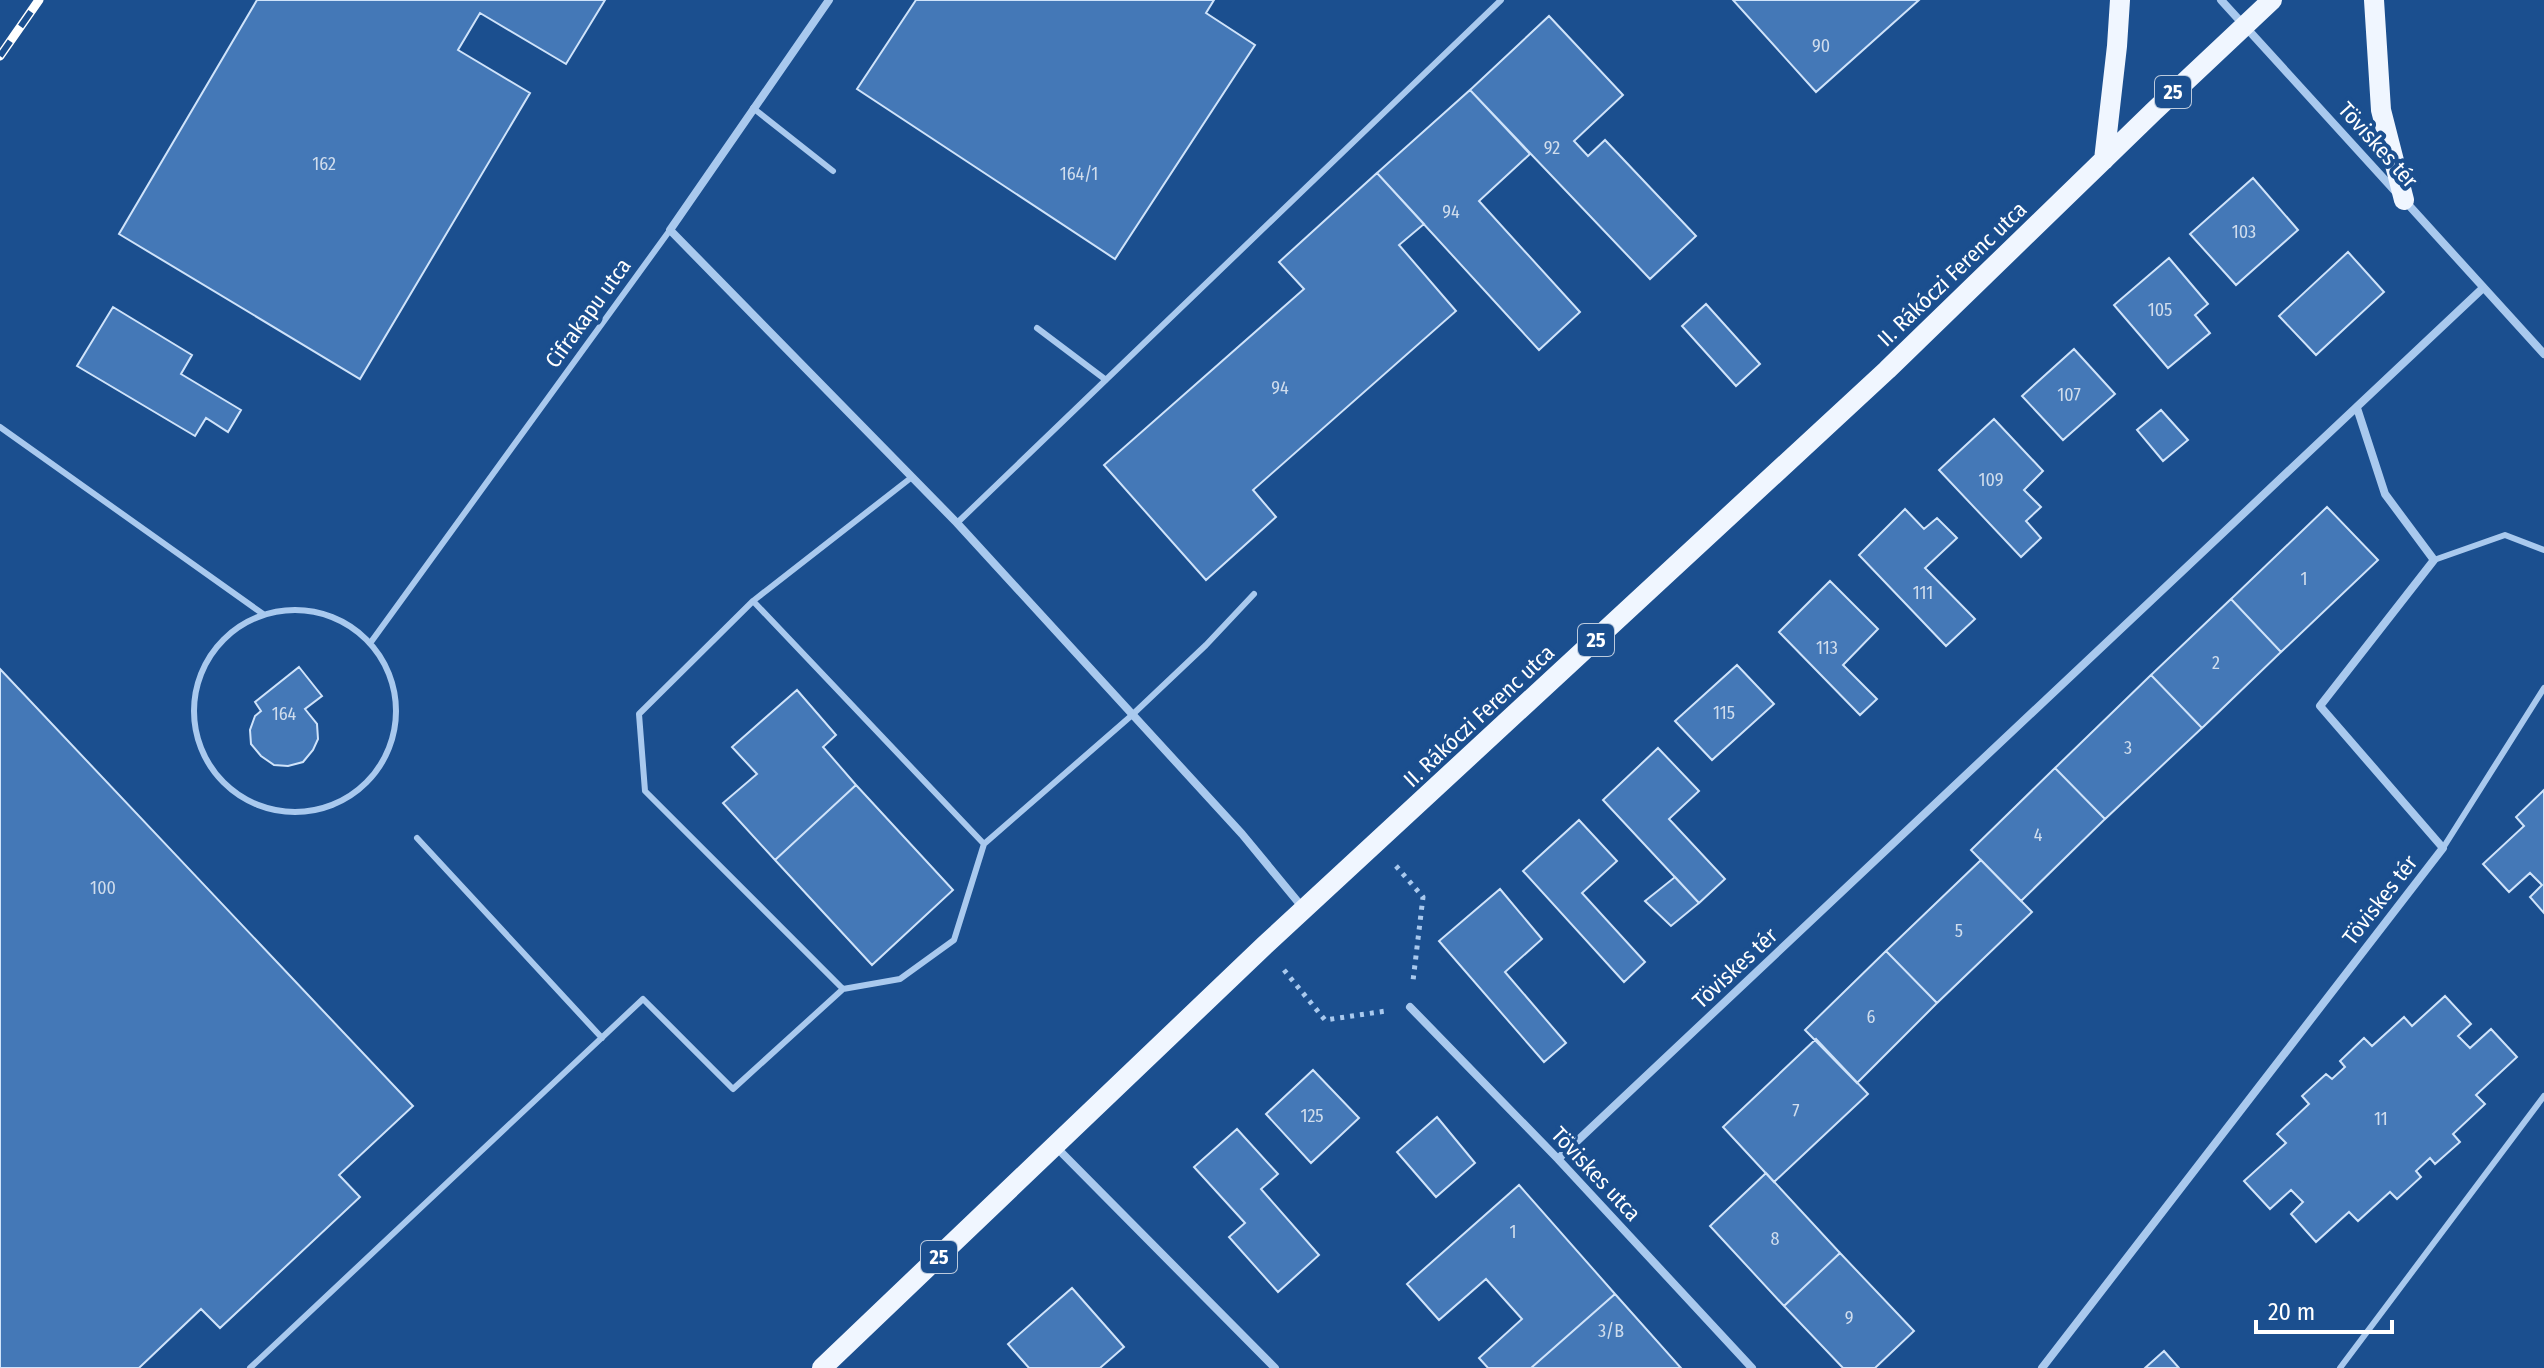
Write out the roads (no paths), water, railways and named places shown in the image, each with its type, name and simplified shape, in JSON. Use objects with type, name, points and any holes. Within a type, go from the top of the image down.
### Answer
[{"type":"main road","points":[[2104,160],[2120,0]]},
{"type":"main road","name":"II. Rákóczi Ferenc utca","points":[[822,1368],[1265,945],[1887,370],[2272,0]]},
{"type":"main road","points":[[2374,0],[2381,110],[2404,200]]},
{"type":"street","name":"Cifrakapu utca","points":[[670,230],[829,0]]},
{"type":"street","points":[[2221,0],[2245,26]]},
{"type":"street","name":"Töviskes tér","points":[[2245,26],[2483,288],[2542,347]]},
{"type":"street","points":[[670,230],[957,523],[1242,834],[1304,909]]},
{"type":"street","name":"Töviskes tér","points":[[1558,1159],[2483,288]]},
{"type":"street","points":[[2357,408],[2385,494],[2434,560]]},
{"type":"street","name":"Töviskes tér","points":[[2042,1368],[2443,848],[2320,706],[2434,560]]},
{"type":"street","name":"Töviskes utca","points":[[1410,1007],[1558,1159],[1752,1368]]},
{"type":"street","points":[[1055,1146],[1275,1368]]},
{"type":"lane","points":[[957,523],[1501,0]]},
{"type":"lane","points":[[753,108],[833,171]]},
{"type":"lane","name":"Cifrakapu utca","points":[[371,642],[670,230]]},
{"type":"lane","points":[[1037,328],[1106,380]]},
{"type":"lane","points":[[0,427],[263,614]]},
{"type":"lane","points":[[843,989],[645,791],[639,714],[753,601],[912,477]]},
{"type":"lane","points":[[2434,560],[2505,535],[2544,550]]},
{"type":"lane","points":[[250,1368],[643,999],[733,1089],[843,989],[900,979],[954,940],[984,844],[1131,716],[1206,645],[1254,594]]},
{"type":"lane","points":[[753,601],[984,844]]},
{"type":"lane","points":[[291,609],[321,612],[348,624],[371,642],[389,671],[397,704],[394,737],[380,768],[357,792],[328,808],[295,813],[262,807],[233,792],[210,768],[197,740],[193,708],[198,678],[212,650],[235,628],[263,614],[291,609]]},
{"type":"lane","points":[[2443,848],[2544,688]]},
{"type":"lane","points":[[417,838],[602,1038]]},
{"type":"lane","points":[[2340,1368],[2544,1096]]},
{"type":"railway","points":[[0,56],[39,0]]}]
